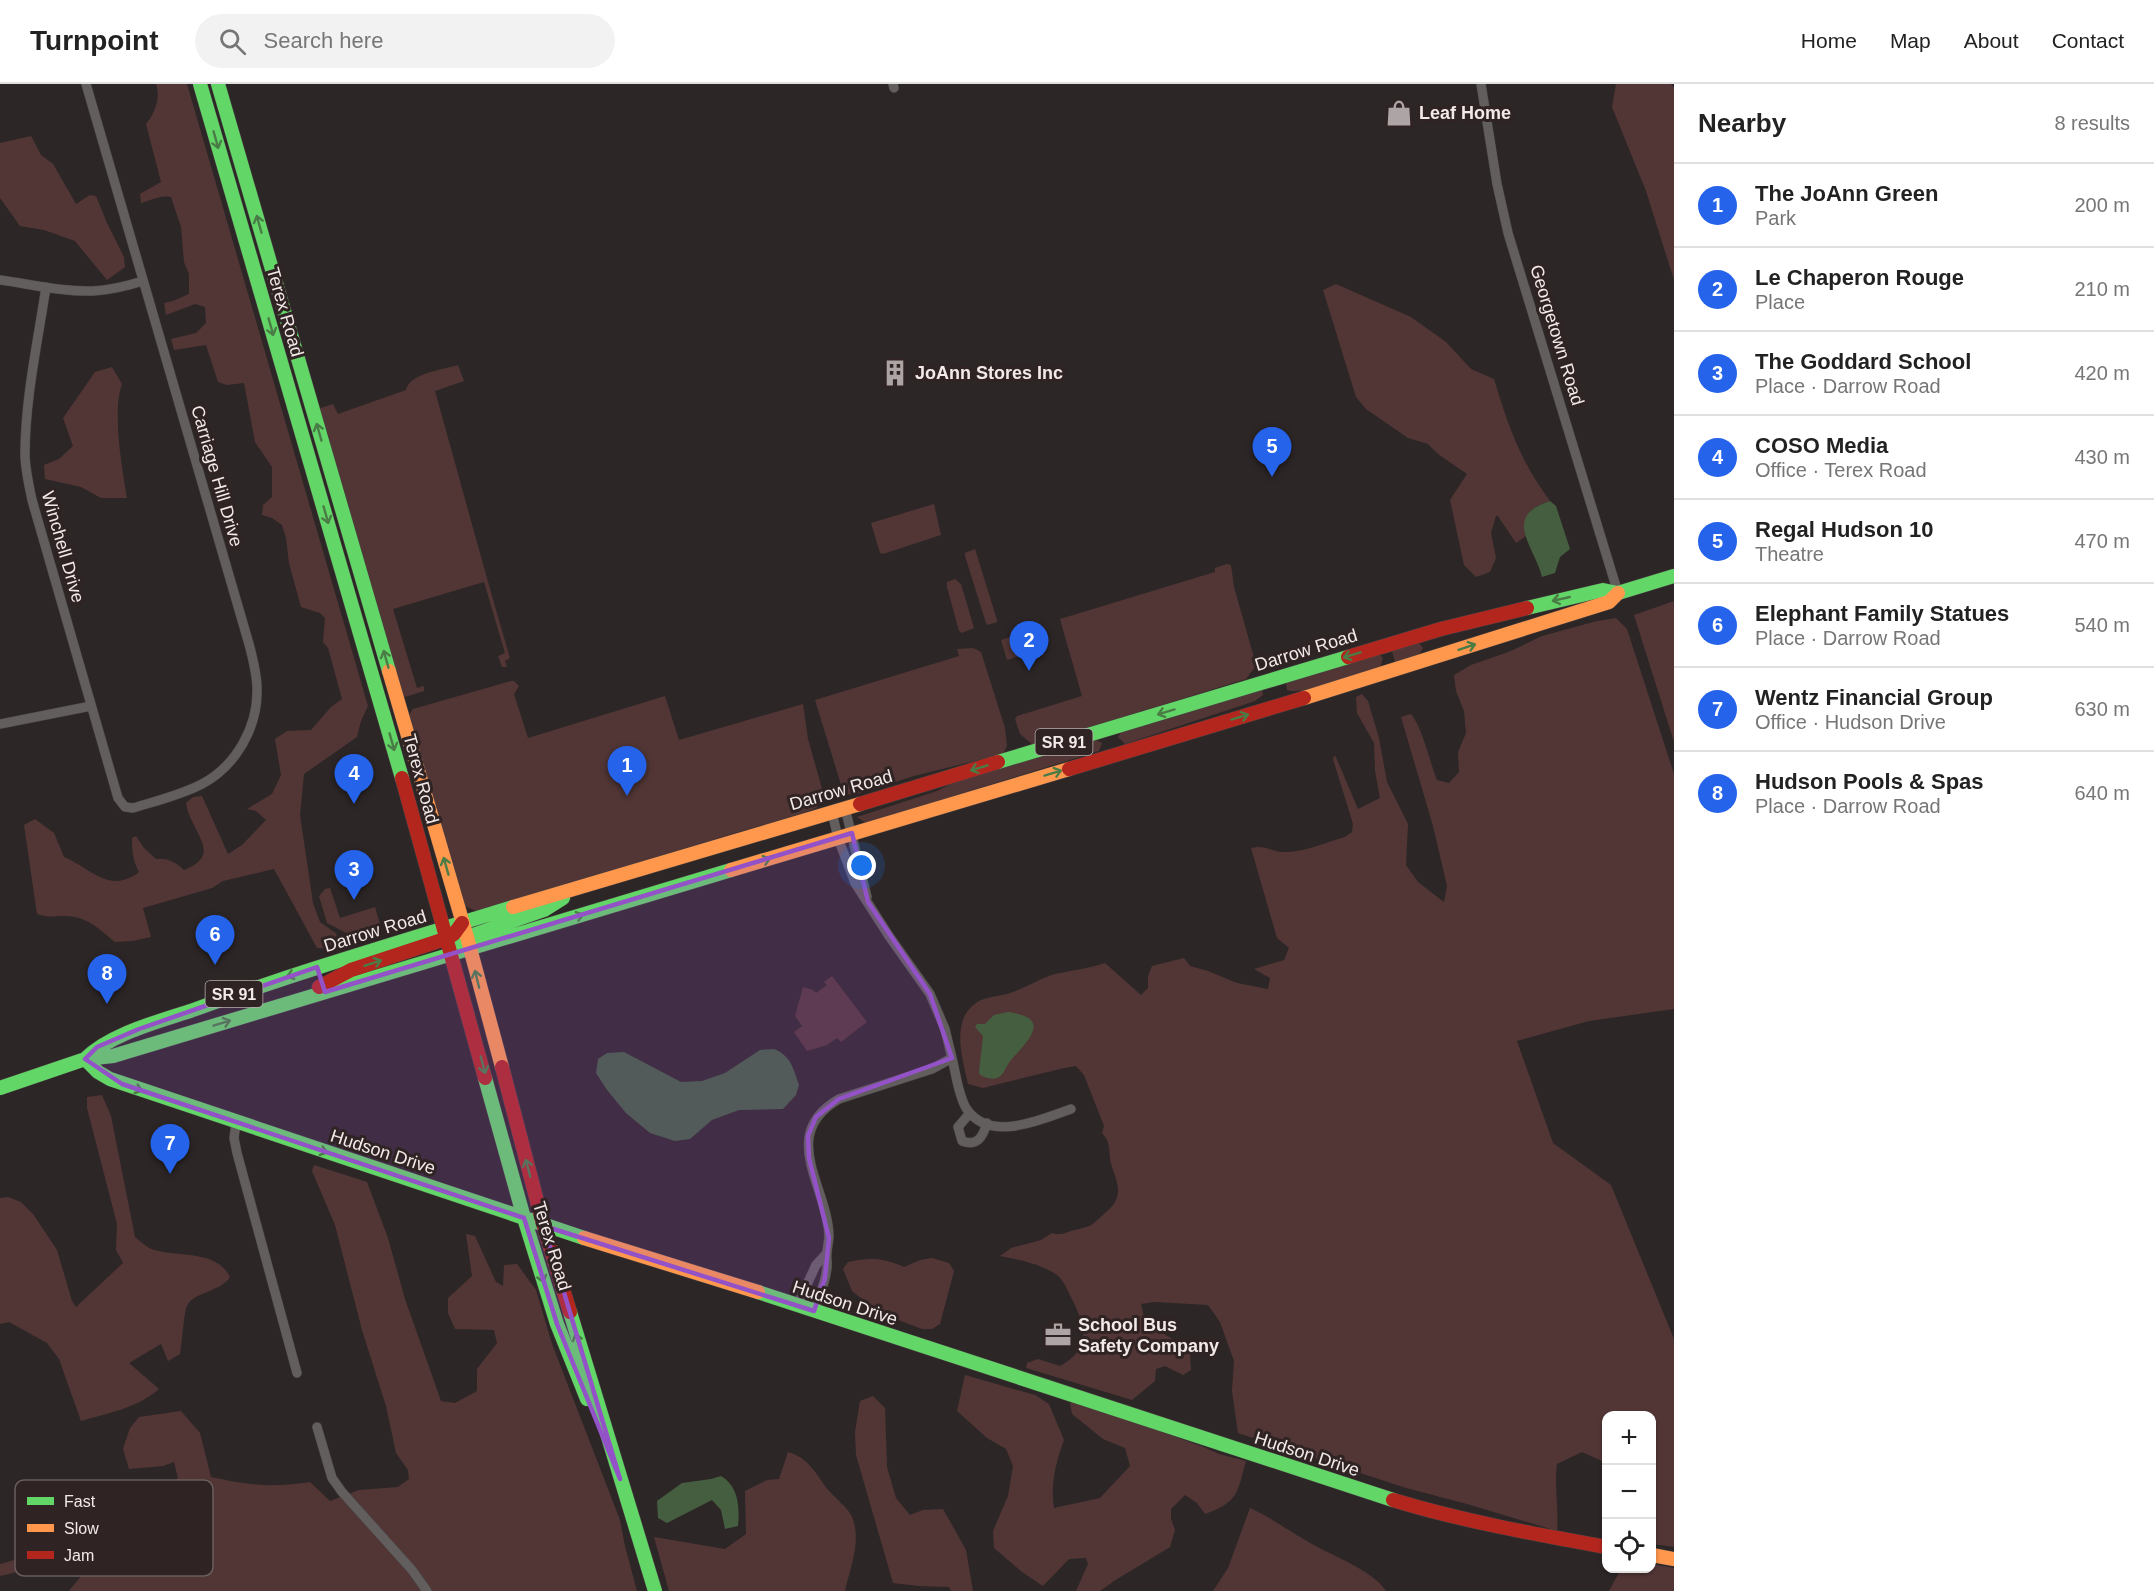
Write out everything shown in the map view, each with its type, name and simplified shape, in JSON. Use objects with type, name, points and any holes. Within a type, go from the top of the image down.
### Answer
[{"type":"main road","name":"Terex Road","points":[[200,84],[384,714],[524,1218],[557,1324],[620,1479]]},
{"type":"main road","name":"Terex Road","points":[[218,84],[469,943],[543,1224],[655,1591]]},
{"type":"main road","points":[[254,267],[270,262]]},
{"type":"main road","points":[[296,411],[312,406]]},
{"type":"main road","name":"Darrow Road","points":[[0,1088],[85,1059],[112,1056],[452,955],[469,943],[838,838],[1390,672],[1609,602],[1618,593],[1674,576]]},
{"type":"main road","name":"Darrow Road","points":[[85,1059],[97,1047],[183,1012],[317,968],[446,933],[463,923],[760,832],[1424,633],[1603,590],[1618,593]]},
{"type":"main road","points":[[1424,633],[1431,659]]},
{"type":"main road","points":[[1382,646],[1390,672]]},
{"type":"main road","points":[[1271,679],[1279,705]]},
{"type":"main road","points":[[384,714],[400,709]]},
{"type":"main road","points":[[1106,730],[1113,755]]},
{"type":"main road","points":[[469,943],[544,910],[580,887]]},
{"type":"main road","points":[[302,999],[322,985],[351,970],[446,933]]},
{"type":"main road","points":[[317,968],[322,985]]},
{"type":"main road","points":[[183,1012],[189,1032]]},
{"type":"main road","name":"Hudson Drive","points":[[85,1059],[100,1073],[122,1084],[236,1123],[1341,1484],[1422,1509],[1602,1546]]},
{"type":"main road","points":[[1656,1556],[1674,1558]]},
{"type":"street","name":"Carriage Hill Drive","points":[[86,84],[255,665],[257,691],[255,712],[249,731],[234,757],[221,770],[210,779],[189,790],[133,808],[124,807]]},
{"type":"street","name":"Georgetown Road","points":[[1481,84],[1497,184],[1508,233],[1618,593]]},
{"type":"street","points":[[0,280],[92,291],[143,281]]},
{"type":"street","name":"Winchell Drive","points":[[46,287],[27,417],[26,472],[91,706],[118,798],[124,807]]},
{"type":"street","points":[[0,724],[91,706]]},
{"type":"street","points":[[838,810],[852,833],[868,902]]},
{"type":"street","points":[[838,810],[838,838],[855,883],[930,993],[945,1029],[962,1097],[970,1113],[987,1123],[1014,1127],[1071,1109]]},
{"type":"street","points":[[814,1311],[828,1266],[829,1238],[828,1222],[808,1158],[808,1136],[816,1117],[828,1105],[839,1099],[932,1069],[952,1058]]},
{"type":"street","points":[[970,1113],[958,1127],[962,1140],[969,1143],[977,1142],[983,1136],[987,1123]]},
{"type":"street","points":[[236,1123],[234,1138],[237,1153],[297,1373]]},
{"type":"street","points":[[797,1306],[816,1265],[827,1253]]},
{"type":"street","points":[[317,1427],[332,1478],[412,1570],[427,1591]]},
{"type":"highlighted area","points":[[852,833],[868,902],[930,994],[952,1058],[839,1099],[816,1117],[808,1136],[809,1158],[829,1238],[825,1278],[814,1311],[544,1226],[620,1479],[557,1324],[524,1218],[122,1084],[85,1059],[97,1047],[139,1029],[317,967],[325,992]]},
{"type":"shaded area","points":[[156,84],[187,84],[368,706],[357,737],[304,774],[300,815],[313,903],[320,922],[337,934],[329,949],[317,948],[274,869],[223,881],[212,888],[143,908],[151,937],[132,941],[115,942],[92,924],[80,918],[37,914],[24,825],[35,819],[54,833],[64,857],[100,877],[118,881],[139,872],[132,847],[132,838],[136,836],[144,848],[156,859],[171,861],[184,870],[196,864],[202,857],[204,849],[186,803],[193,797],[202,796],[228,854],[242,845],[266,820],[256,811],[247,809],[272,794],[281,775],[275,739],[287,731],[311,730],[331,707],[342,699],[328,648],[323,642],[325,618],[320,613],[301,607],[282,525],[262,515],[263,505],[272,497],[272,467],[255,442],[244,383],[227,385],[218,382],[206,345],[174,350],[171,339],[196,333],[206,323],[205,307],[195,304],[166,315],[164,303],[189,294],[189,274],[184,262],[181,227],[171,197],[159,197],[141,203],[140,194],[161,182],[146,124],[156,105],[158,94]]},
{"type":"shaded area","points":[[1616,84],[1671,84],[1674,88],[1674,280],[1646,191],[1612,107]]},
{"type":"shaded area","points":[[31,136],[41,155],[53,164],[76,204],[90,195],[96,196],[124,257],[125,267],[107,280],[75,241],[44,230],[20,226],[0,198],[0,143]]},
{"type":"shaded area","points":[[1336,284],[1411,317],[1446,342],[1471,369],[1494,379],[1516,442],[1531,472],[1550,501],[1529,512],[1526,536],[1516,543],[1496,516],[1491,533],[1496,558],[1490,572],[1476,577],[1464,565],[1450,500],[1467,474],[1438,454],[1428,444],[1408,438],[1366,409],[1356,397],[1323,290]]},
{"type":"shaded area","points":[[458,365],[464,381],[435,391],[510,658],[505,661],[507,667],[502,667],[498,656],[505,653],[484,582],[393,609],[417,688],[424,686],[424,691],[405,697],[399,690],[318,409],[333,404],[338,414],[406,390],[409,384],[420,376]]},
{"type":"shaded area","points":[[112,367],[122,384],[119,395],[118,424],[127,498],[101,498],[81,487],[45,479],[44,465],[59,459],[73,446],[63,418],[95,372]]},
{"type":"shaded area","points":[[1550,501],[1556,506],[1570,549],[1560,557],[1555,573],[1542,577],[1525,533],[1524,524],[1527,515],[1535,507]]},
{"type":"shaded area","points":[[934,504],[941,535],[883,554],[880,553],[871,523]]},
{"type":"shaded area","points":[[975,549],[997,620],[988,625],[965,556],[965,553]]},
{"type":"shaded area","points":[[1231,565],[1234,587],[1255,661],[1255,667],[1246,679],[1033,745],[1020,734],[1015,719],[1017,716],[1082,696],[1060,619],[1215,572],[1215,568]]},
{"type":"shaded area","points":[[955,579],[961,584],[974,628],[962,633],[959,631],[947,587],[947,582]]},
{"type":"shaded area","points":[[1674,601],[1674,742],[1634,615]]},
{"type":"shaded area","points":[[1616,618],[1627,629],[1674,774],[1674,1009],[1589,1021],[1517,1041],[1553,1143],[1611,1185],[1674,1339],[1674,1547],[1656,1545],[1656,1411],[1602,1411],[1602,1461],[1582,1452],[1557,1464],[1557,1531],[1406,1488],[1238,1433],[1232,1391],[1234,1361],[1220,1322],[1208,1305],[1154,1302],[1141,1304],[1145,1322],[1177,1342],[1190,1354],[1191,1370],[1183,1375],[1165,1366],[1156,1369],[1155,1381],[1132,1400],[1026,1368],[1027,1363],[1038,1359],[1060,1366],[1070,1359],[1082,1345],[1081,1319],[1064,1283],[1057,1275],[1037,1265],[1000,1256],[1011,1248],[1041,1240],[1052,1233],[1064,1233],[1091,1225],[1113,1205],[1118,1188],[1108,1142],[1102,1133],[1104,1126],[1084,1075],[1076,1066],[983,1088],[968,1084],[960,1038],[961,1026],[971,1007],[981,1000],[1013,992],[1055,974],[1105,963],[1141,995],[1148,988],[1148,976],[1152,966],[1184,958],[1190,966],[1237,983],[1268,989],[1270,978],[1254,969],[1284,960],[1289,948],[1277,938],[1251,848],[1261,847],[1283,852],[1295,851],[1345,837],[1352,832],[1353,824],[1333,759],[1335,755],[1358,809],[1380,798],[1375,771],[1374,743],[1357,713],[1356,697],[1362,694],[1368,701],[1379,738],[1387,782],[1408,824],[1406,865],[1418,882],[1444,902],[1447,886],[1433,826],[1401,717],[1411,714],[1422,736],[1437,780],[1449,783],[1459,772],[1458,752],[1466,733],[1464,711],[1456,691],[1454,675],[1471,665],[1511,651],[1542,636]]},
{"type":"shaded area","points":[[1035,629],[1042,649],[1007,660],[1001,640]]},
{"type":"shaded area","points":[[1419,643],[1423,648],[1418,656],[1395,662],[1392,651]]},
{"type":"shaded area","points":[[973,648],[981,652],[1005,728],[1007,746],[1003,754],[914,776],[854,795],[847,794],[842,788],[815,700],[959,656],[957,649]]},
{"type":"shaded area","points":[[1379,654],[1383,658],[1380,668],[1318,687],[1287,690],[1286,684],[1289,681]]},
{"type":"shaded area","points":[[511,681],[519,686],[514,694],[528,738],[665,696],[679,740],[803,704],[808,739],[825,799],[816,808],[806,812],[476,911],[465,906],[461,901],[408,716],[413,709]]},
{"type":"shaded area","points":[[1262,689],[1263,695],[1255,701],[1125,744],[1118,737],[1122,731]]},
{"type":"shaded area","points":[[1094,739],[1102,743],[1099,751],[866,823],[857,817],[937,791],[965,777]]},
{"type":"shaded area","points":[[330,888],[340,918],[375,907],[380,924],[348,934],[327,923],[319,896],[325,889]]},
{"type":"shaded area","points":[[832,976],[867,1022],[841,1042],[837,1038],[827,1045],[807,1051],[794,1032],[802,1026],[795,1016],[803,987],[816,993],[827,985],[824,982]]},
{"type":"shaded area","points":[[1008,1012],[1030,1019],[1033,1030],[999,1077],[995,1079],[984,1077],[979,1072],[983,1036],[975,1027],[977,1024],[985,1024],[994,1015]]},
{"type":"shaded area","points":[[774,1049],[788,1059],[799,1085],[796,1095],[783,1109],[739,1110],[712,1120],[690,1139],[675,1141],[650,1133],[626,1113],[596,1073],[598,1059],[607,1053],[624,1052],[681,1082],[702,1081],[725,1073],[760,1050]]},
{"type":"shaded area","points":[[102,1095],[111,1116],[135,1237],[154,1250],[207,1258],[224,1268],[230,1277],[220,1286],[190,1301],[185,1314],[180,1354],[168,1361],[161,1344],[129,1363],[159,1389],[132,1405],[81,1421],[59,1359],[47,1343],[9,1322],[0,1324],[0,1198],[8,1197],[21,1202],[33,1214],[57,1250],[72,1301],[76,1307],[123,1263],[116,1250],[117,1224],[87,1108],[87,1097]]},
{"type":"shaded area","points":[[314,1165],[367,1182],[388,1238],[405,1299],[441,1401],[455,1403],[477,1391],[477,1369],[497,1343],[494,1330],[455,1329],[448,1313],[448,1298],[472,1276],[466,1234],[475,1236],[496,1282],[503,1286],[504,1265],[517,1264],[536,1290],[552,1344],[620,1520],[637,1591],[69,1591],[81,1576],[213,1576],[213,1480],[175,1480],[178,1478],[174,1462],[163,1466],[129,1469],[123,1449],[130,1428],[139,1417],[181,1411],[200,1433],[211,1477],[260,1485],[310,1482],[330,1501],[359,1490],[398,1487],[409,1479],[408,1470],[396,1453],[386,1406],[362,1330],[335,1225],[312,1171]]},
{"type":"shaded area","points":[[932,1258],[949,1263],[954,1271],[940,1324],[932,1329],[922,1329],[893,1318],[886,1318],[852,1291],[843,1269],[848,1262],[863,1259],[883,1260],[904,1267]]},
{"type":"shaded area","points":[[965,1375],[1035,1395],[1049,1404],[1064,1440],[1055,1474],[1054,1508],[1100,1498],[1130,1466],[1125,1448],[1103,1439],[1072,1414],[1070,1403],[1078,1402],[1219,1454],[1246,1461],[1238,1489],[1230,1501],[1205,1514],[1197,1503],[1185,1495],[1171,1509],[1171,1519],[1175,1530],[1170,1547],[1100,1591],[1076,1591],[1088,1564],[1086,1558],[1069,1559],[1043,1586],[1022,1572],[994,1548],[993,1531],[1008,1496],[1013,1466],[1006,1449],[987,1438],[957,1411]]},
{"type":"shaded area","points":[[873,1396],[885,1408],[887,1467],[896,1498],[910,1515],[923,1510],[943,1509],[966,1550],[973,1591],[951,1591],[949,1587],[893,1583],[856,1455],[855,1432],[860,1401]]},
{"type":"shaded area","points":[[788,1452],[800,1457],[810,1465],[852,1517],[856,1535],[845,1591],[669,1591],[654,1537],[725,1549],[746,1534],[745,1491],[767,1480],[779,1479]]},
{"type":"shaded area","points":[[721,1476],[731,1485],[737,1497],[738,1526],[725,1529],[721,1510],[712,1500],[667,1523],[658,1518],[657,1501],[682,1483]]},
{"type":"shaded area","points":[[1250,1508],[1361,1569],[1386,1591],[1213,1591],[1228,1568]]},
{"type":"shaded area","points":[[15,1560],[15,1573],[0,1576],[0,1564]]},
{"type":"shaded area","points":[[1656,1565],[1674,1568],[1674,1591],[1609,1591],[1619,1573],[1656,1573]]},
{"type":"traffic: fast","points":[[200,84],[402,778]]},
{"type":"traffic: fast","points":[[218,84],[389,671]]},
{"type":"traffic: fast","points":[[1527,608],[1603,590],[1618,593],[1674,576]]},
{"type":"traffic: fast","points":[[998,762],[1348,657]]},
{"type":"traffic: fast","points":[[0,1088],[85,1059],[113,1056],[731,870]]},
{"type":"traffic: fast","points":[[452,955],[457,945],[467,937],[544,910],[563,898]]},
{"type":"traffic: fast","points":[[85,1059],[108,1042],[152,1023],[314,969],[513,907]]},
{"type":"traffic: fast","points":[[85,1059],[98,1072],[110,1079],[584,1238]]},
{"type":"traffic: fast","points":[[485,1078],[524,1218],[557,1324],[587,1399]]},
{"type":"traffic: fast","points":[[758,1292],[1393,1500]]},
{"type":"traffic: fast","points":[[570,1312],[655,1591]]},
{"type":"traffic: slow","points":[[1304,698],[1609,602],[1618,593]]},
{"type":"traffic: slow","points":[[389,671],[467,937],[502,1067]]},
{"type":"traffic: slow","points":[[731,870],[1069,769]]},
{"type":"traffic: slow","points":[[513,907],[860,804]]},
{"type":"traffic: slow","points":[[584,1238],[758,1292]]},
{"type":"traffic: slow","points":[[1656,1556],[1674,1559]]},
{"type":"traffic: jam","points":[[1348,657],[1441,629],[1527,608]]},
{"type":"traffic: jam","points":[[1069,769],[1304,698]]},
{"type":"traffic: jam","points":[[860,804],[998,762]]},
{"type":"traffic: jam","points":[[402,778],[485,1078]]},
{"type":"traffic: jam","points":[[319,987],[351,970],[448,938],[462,923]]},
{"type":"traffic: jam","points":[[502,1067],[543,1224],[570,1312]]},
{"type":"traffic: jam","points":[[1393,1500],[1472,1521],[1602,1546]]},
{"type":"place","name":"Leaf Home","points":[[1399,113]]},
{"type":"place","name":"JoAnn Stores Inc","points":[[895,373]]},
{"type":"place","name":"Regal Hudson 10","points":[[1272,477]]},
{"type":"place","name":"Le Chaperon Rouge","points":[[1029,671]]},
{"type":"place","name":"The JoAnn Green","points":[[627,796]]},
{"type":"place","name":"COSO Media","points":[[354,804]]},
{"type":"place","name":"The Goddard School","points":[[354,900]]},
{"type":"place","name":"Elephant Family Statues","points":[[215,965]]},
{"type":"place","name":"Hudson Pools & Spas","points":[[107,1004]]},
{"type":"place","name":"Wentz Financial Group","points":[[170,1174]]},
{"type":"place","name":"School Bus Safety Company","points":[[1058,1335]]}]
